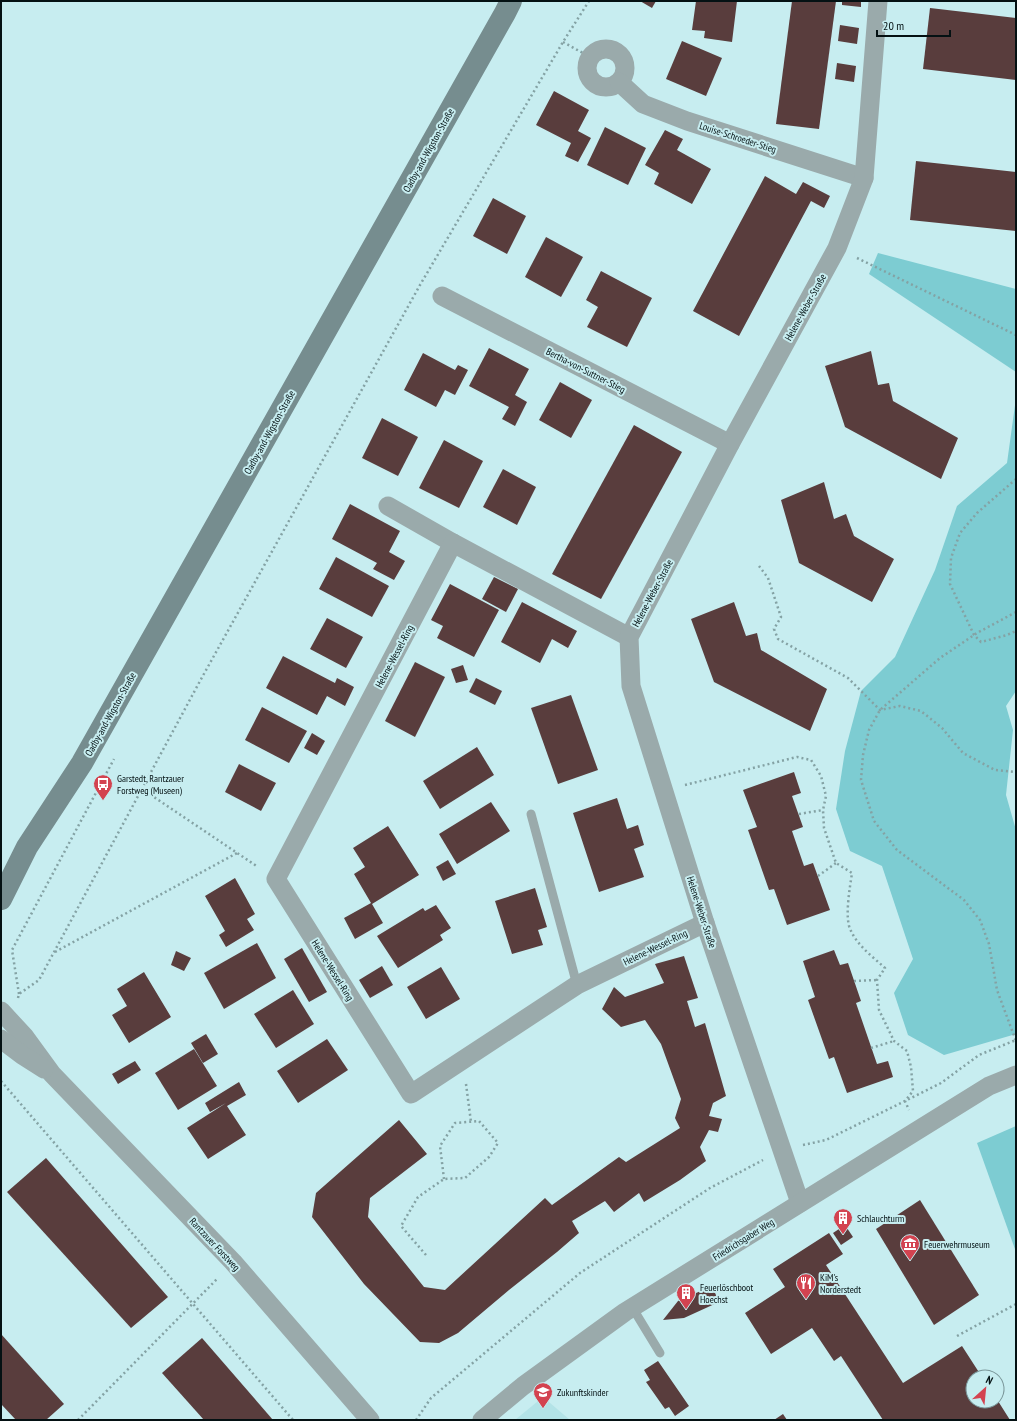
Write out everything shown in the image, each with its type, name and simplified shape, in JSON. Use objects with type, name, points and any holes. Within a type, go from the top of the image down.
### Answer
[{"type":"main road","name":"Oadby-and-Wigston-Straße","points":[[1,899],[27,846],[82,763],[510,5]]},
{"type":"main road","name":"Oadby-and-Wigston-Straße","points":[[1,870],[27,846]]},
{"type":"street","name":"Helene-Weber-Straße","points":[[800,1204],[705,923],[631,686],[629,637],[730,444],[837,248],[864,178],[878,1]]},
{"type":"street","points":[[602,49],[612,49],[622,55],[626,65],[624,74],[619,82],[608,87],[592,82],[588,74],[587,64],[590,57],[596,51],[602,49]]},
{"type":"street","name":"Louise-Schroeder-Stieg","points":[[619,82],[643,104],[687,121],[864,178]]},
{"type":"street","name":"Bertha-von-Suttner-Stieg","points":[[442,296],[730,444]]},
{"type":"street","points":[[388,506],[453,543],[629,637]]},
{"type":"street","name":"Helene-Wessel-Ring","points":[[453,543],[276,879],[411,1094],[577,985],[705,923]]},
{"type":"street","name":"Rantzauer Forstweg","points":[[7,1017],[25,1037],[52,1074],[233,1262],[370,1420]]},
{"type":"street","name":"Rantzauer Forstweg","points":[[1,1039],[22,1055],[52,1074]]},
{"type":"street","name":"Friedrichsgaber Weg","points":[[482,1420],[523,1386],[632,1307],[989,1086],[1016,1075]]},
{"type":"lane","points":[[531,814],[577,985]]},
{"type":"lane","points":[[632,1307],[660,1353]]},
{"type":"path","points":[[7,1017],[20,994],[40,980],[200,681],[420,285],[563,42],[589,1]]},
{"type":"path","points":[[563,42],[590,57]]},
{"type":"path","points":[[837,248],[1016,335]]},
{"type":"path","points":[[1016,479],[978,513],[960,533],[951,558],[950,584],[974,635],[981,642],[1016,631]]},
{"type":"path","points":[[759,566],[768,578],[781,617],[774,629],[778,639],[848,678],[880,710]]},
{"type":"path","points":[[416,1420],[431,1398],[580,1273],[710,1188],[782,1150],[826,1140],[941,1083],[978,1055],[1016,1040],[997,990],[989,944],[980,920],[964,900],[897,850],[874,821],[862,780],[862,767],[863,755],[869,730],[880,710],[940,658],[974,635],[1016,612]]},
{"type":"path","points":[[880,710],[900,706],[920,711],[942,728],[963,753],[995,770],[1016,772]]},
{"type":"path","points":[[20,994],[12,950],[115,757]]},
{"type":"path","points":[[664,791],[797,757],[811,760],[821,776],[826,796],[823,810],[824,828],[836,863],[852,873],[848,904],[850,930],[863,949],[885,968],[877,980],[879,1010],[894,1041],[907,1051],[911,1067],[913,1091],[905,1101]]},
{"type":"path","points":[[142,789],[276,879]]},
{"type":"path","points":[[799,814],[823,810]]},
{"type":"path","points":[[54,952],[237,853]]},
{"type":"path","points":[[818,876],[836,863]]},
{"type":"path","points":[[854,981],[877,980]]},
{"type":"path","points":[[871,1048],[894,1041]]},
{"type":"path","points":[[462,1060],[471,1122]]},
{"type":"path","points":[[1,1081],[293,1420]]},
{"type":"path","points":[[905,1101],[918,1131]]},
{"type":"path","points":[[426,1255],[401,1226],[418,1197],[444,1179],[465,1178],[489,1157],[498,1143],[479,1121],[455,1122],[440,1146],[444,1179]]},
{"type":"path","points":[[78,1420],[233,1262]]},
{"type":"path","points":[[957,1336],[1016,1304]]},
{"type":"shaded area","points":[[878,253],[1016,289],[1016,372],[869,274]]},
{"type":"shaded area","points":[[1016,398],[1016,691],[1006,706],[1013,730],[1006,795],[1016,830],[1016,1034],[944,1055],[908,1035],[894,993],[913,959],[882,866],[850,851],[836,809],[845,751],[861,691],[895,657],[935,570],[957,506],[1007,463]]},
{"type":"shaded area","points":[[1016,1126],[1016,1252],[977,1143]]},
{"type":"shaded area","name":"Zukunftskinder","points":[[543,1397],[570,1420],[515,1420]]},
{"type":"building","points":[[640,1],[656,1],[652,8]]},
{"type":"building","points":[[696,1],[737,1],[732,42],[704,38],[705,31],[692,30]]},
{"type":"building","points":[[792,1],[836,1],[819,129],[776,124]]},
{"type":"building","points":[[842,1],[861,1],[861,7],[842,5]]},
{"type":"building","points":[[930,8],[1016,18],[1016,80],[923,69]]},
{"type":"building","points":[[840,25],[859,28],[857,44],[838,41]]},
{"type":"building","points":[[682,41],[722,58],[706,96],[666,79]]},
{"type":"building","points":[[837,63],[856,66],[854,82],[835,79]]},
{"type":"building","points":[[554,91],[589,110],[578,131],[591,138],[578,162],[565,156],[571,143],[536,125]]},
{"type":"building","points":[[605,127],[646,148],[628,185],[587,165]]},
{"type":"building","points":[[665,130],[683,139],[677,150],[711,169],[692,204],[654,184],[659,173],[645,165]]},
{"type":"building","points":[[916,161],[1016,172],[1016,231],[910,220]]},
{"type":"building","points":[[765,176],[796,194],[803,182],[830,196],[824,208],[811,201],[739,336],[693,311]]},
{"type":"building","points":[[493,198],[526,216],[507,254],[473,236]]},
{"type":"building","points":[[546,237],[583,257],[561,297],[525,277]]},
{"type":"building","points":[[601,271],[652,298],[627,347],[587,327],[598,307],[586,300]]},
{"type":"building","points":[[489,348],[529,369],[515,395],[527,402],[515,426],[502,419],[509,407],[469,386]]},
{"type":"building","points":[[871,351],[878,385],[889,383],[893,401],[958,438],[941,479],[845,427],[825,366]]},
{"type":"building","points":[[423,353],[455,370],[458,365],[468,370],[455,395],[445,390],[436,407],[404,390]]},
{"type":"building","points":[[560,382],[592,400],[571,438],[539,420]]},
{"type":"building","points":[[382,418],[418,437],[398,476],[362,458]]},
{"type":"building","points":[[634,425],[682,452],[601,599],[552,574]]},
{"type":"building","points":[[444,440],[483,461],[459,508],[419,488]]},
{"type":"building","points":[[503,469],[536,487],[517,525],[483,507]]},
{"type":"building","points":[[824,482],[834,519],[846,514],[854,536],[894,559],[872,602],[799,563],[781,500]]},
{"type":"building","points":[[350,504],[400,531],[389,552],[405,561],[394,580],[373,569],[377,563],[332,539]]},
{"type":"building","points":[[336,557],[389,586],[372,617],[319,589]]},
{"type":"building","points":[[494,577],[518,589],[506,612],[482,599]]},
{"type":"building","points":[[450,584],[499,610],[474,657],[437,638],[443,626],[431,620]]},
{"type":"building","points":[[522,602],[577,631],[568,648],[552,639],[540,663],[501,642]]},
{"type":"building","points":[[734,602],[746,636],[757,633],[761,650],[827,689],[810,731],[714,682],[691,619]]},
{"type":"building","points":[[327,618],[363,637],[346,668],[310,649]]},
{"type":"building","points":[[283,656],[335,683],[337,678],[354,687],[345,706],[327,696],[317,715],[266,688]]},
{"type":"building","points":[[415,662],[445,677],[415,737],[385,721]]},
{"type":"building","points":[[463,665],[468,680],[456,683],[451,669]]},
{"type":"building","points":[[476,678],[502,691],[495,705],[469,692]]},
{"type":"building","points":[[571,695],[598,770],[558,784],[531,708]]},
{"type":"building","points":[[262,707],[307,731],[289,763],[245,740]]},
{"type":"building","points":[[312,733],[325,741],[317,755],[304,748]]},
{"type":"building","points":[[477,747],[494,775],[440,809],[423,781]]},
{"type":"building","points":[[239,764],[276,783],[261,811],[225,792]]},
{"type":"building","points":[[794,772],[801,793],[792,796],[803,827],[792,831],[804,866],[813,863],[830,910],[787,925],[774,889],[769,890],[748,830],[757,827],[743,790]]},
{"type":"building","points":[[617,798],[627,829],[638,825],[644,845],[634,849],[644,877],[599,892],[573,813]]},
{"type":"building","points":[[491,802],[510,831],[457,864],[439,834]]},
{"type":"building","points":[[388,826],[419,875],[372,904],[383,923],[355,939],[344,918],[371,903],[354,874],[365,867],[353,848]]},
{"type":"building","points":[[448,860],[456,874],[443,881],[436,867]]},
{"type":"building","points":[[235,878],[255,914],[247,919],[254,930],[226,947],[219,935],[225,931],[205,896]]},
{"type":"building","points":[[535,888],[547,927],[538,930],[543,945],[512,954],[495,901]]},
{"type":"building","points":[[436,905],[451,928],[440,935],[443,940],[398,968],[377,936],[423,908],[425,911]]},
{"type":"building","points":[[257,943],[276,978],[224,1009],[204,973]]},
{"type":"building","points":[[302,948],[327,992],[309,1002],[284,959]]},
{"type":"building","points":[[834,950],[840,965],[848,963],[861,1001],[856,1003],[877,1064],[888,1061],[893,1077],[847,1093],[834,1057],[829,1059],[808,1000],[815,997],[803,961]]},
{"type":"building","points":[[176,951],[191,958],[184,971],[171,965]]},
{"type":"building","points":[[684,956],[698,998],[687,1001],[695,1027],[705,1023],[726,1096],[713,1103],[709,1116],[722,1119],[718,1132],[709,1130],[700,1147],[706,1161],[680,1180],[644,1202],[639,1193],[614,1212],[605,1201],[572,1221],[579,1233],[458,1333],[439,1343],[420,1342],[364,1284],[312,1217],[316,1193],[399,1120],[427,1154],[370,1198],[368,1217],[424,1287],[445,1290],[545,1198],[552,1205],[619,1157],[626,1162],[680,1128],[675,1118],[681,1099],[661,1044],[645,1020],[621,1027],[602,1009],[614,987],[625,997],[664,983],[655,964]]},
{"type":"building","points":[[382,966],[393,985],[370,998],[359,980]]},
{"type":"building","points":[[441,967],[460,999],[426,1019],[407,987]]},
{"type":"building","points":[[144,972],[171,1017],[129,1043],[112,1015],[127,1006],[117,989]]},
{"type":"building","points":[[293,990],[314,1024],[276,1048],[254,1014]]},
{"type":"building","points":[[206,1034],[218,1054],[203,1063],[191,1043]]},
{"type":"building","points":[[327,1039],[348,1070],[298,1103],[277,1071]]},
{"type":"building","points":[[194,1049],[217,1086],[178,1110],[155,1073]]},
{"type":"building","points":[[135,1061],[141,1070],[118,1084],[112,1074]]},
{"type":"building","points":[[239,1082],[246,1095],[227,1106],[246,1135],[208,1159],[187,1128],[226,1103],[210,1112],[205,1103]]},
{"type":"building","points":[[46,1158],[168,1297],[131,1328],[7,1192]]},
{"type":"building","points":[[920,1200],[979,1295],[934,1325],[876,1229]]},
{"type":"building","name":"Schlauchturm","points":[[845,1225],[853,1237],[841,1245],[833,1233]]},
{"type":"building","points":[[829,1233],[843,1254],[826,1265],[903,1383],[962,1346],[977,1369],[965,1369],[965,1409],[1003,1409],[1010,1420],[883,1420],[841,1356],[834,1361],[812,1328],[771,1354],[745,1313],[785,1287],[773,1269]]},
{"type":"building","name":"Feuerlöschboot Hoechst","points":[[712,1286],[719,1302],[684,1318],[663,1320],[678,1301]]},
{"type":"building","points":[[1,1334],[64,1404],[46,1420],[16,1420],[1,1404]]},
{"type":"building","points":[[202,1338],[273,1420],[204,1420],[162,1373]]},
{"type":"building","points":[[658,1361],[689,1406],[675,1416],[669,1407],[665,1409],[646,1382],[650,1380],[644,1370]]},
{"type":"building","points":[[783,1414],[787,1420],[774,1420]]},
{"type":"place","name":"Garstedt, Rantzauer Forstweg (Museen)","points":[[103,801]]},
{"type":"place","name":"Schlauchturm","points":[[843,1235]]},
{"type":"place","name":"Feuerwehrmuseum","points":[[910,1261]]},
{"type":"place","name":"KiM's Norderstedt","points":[[806,1300]]},
{"type":"place","name":"Feuerlöschboot Hoechst","points":[[686,1310]]},
{"type":"place","name":"Zukunftskinder","points":[[543,1409]]}]
